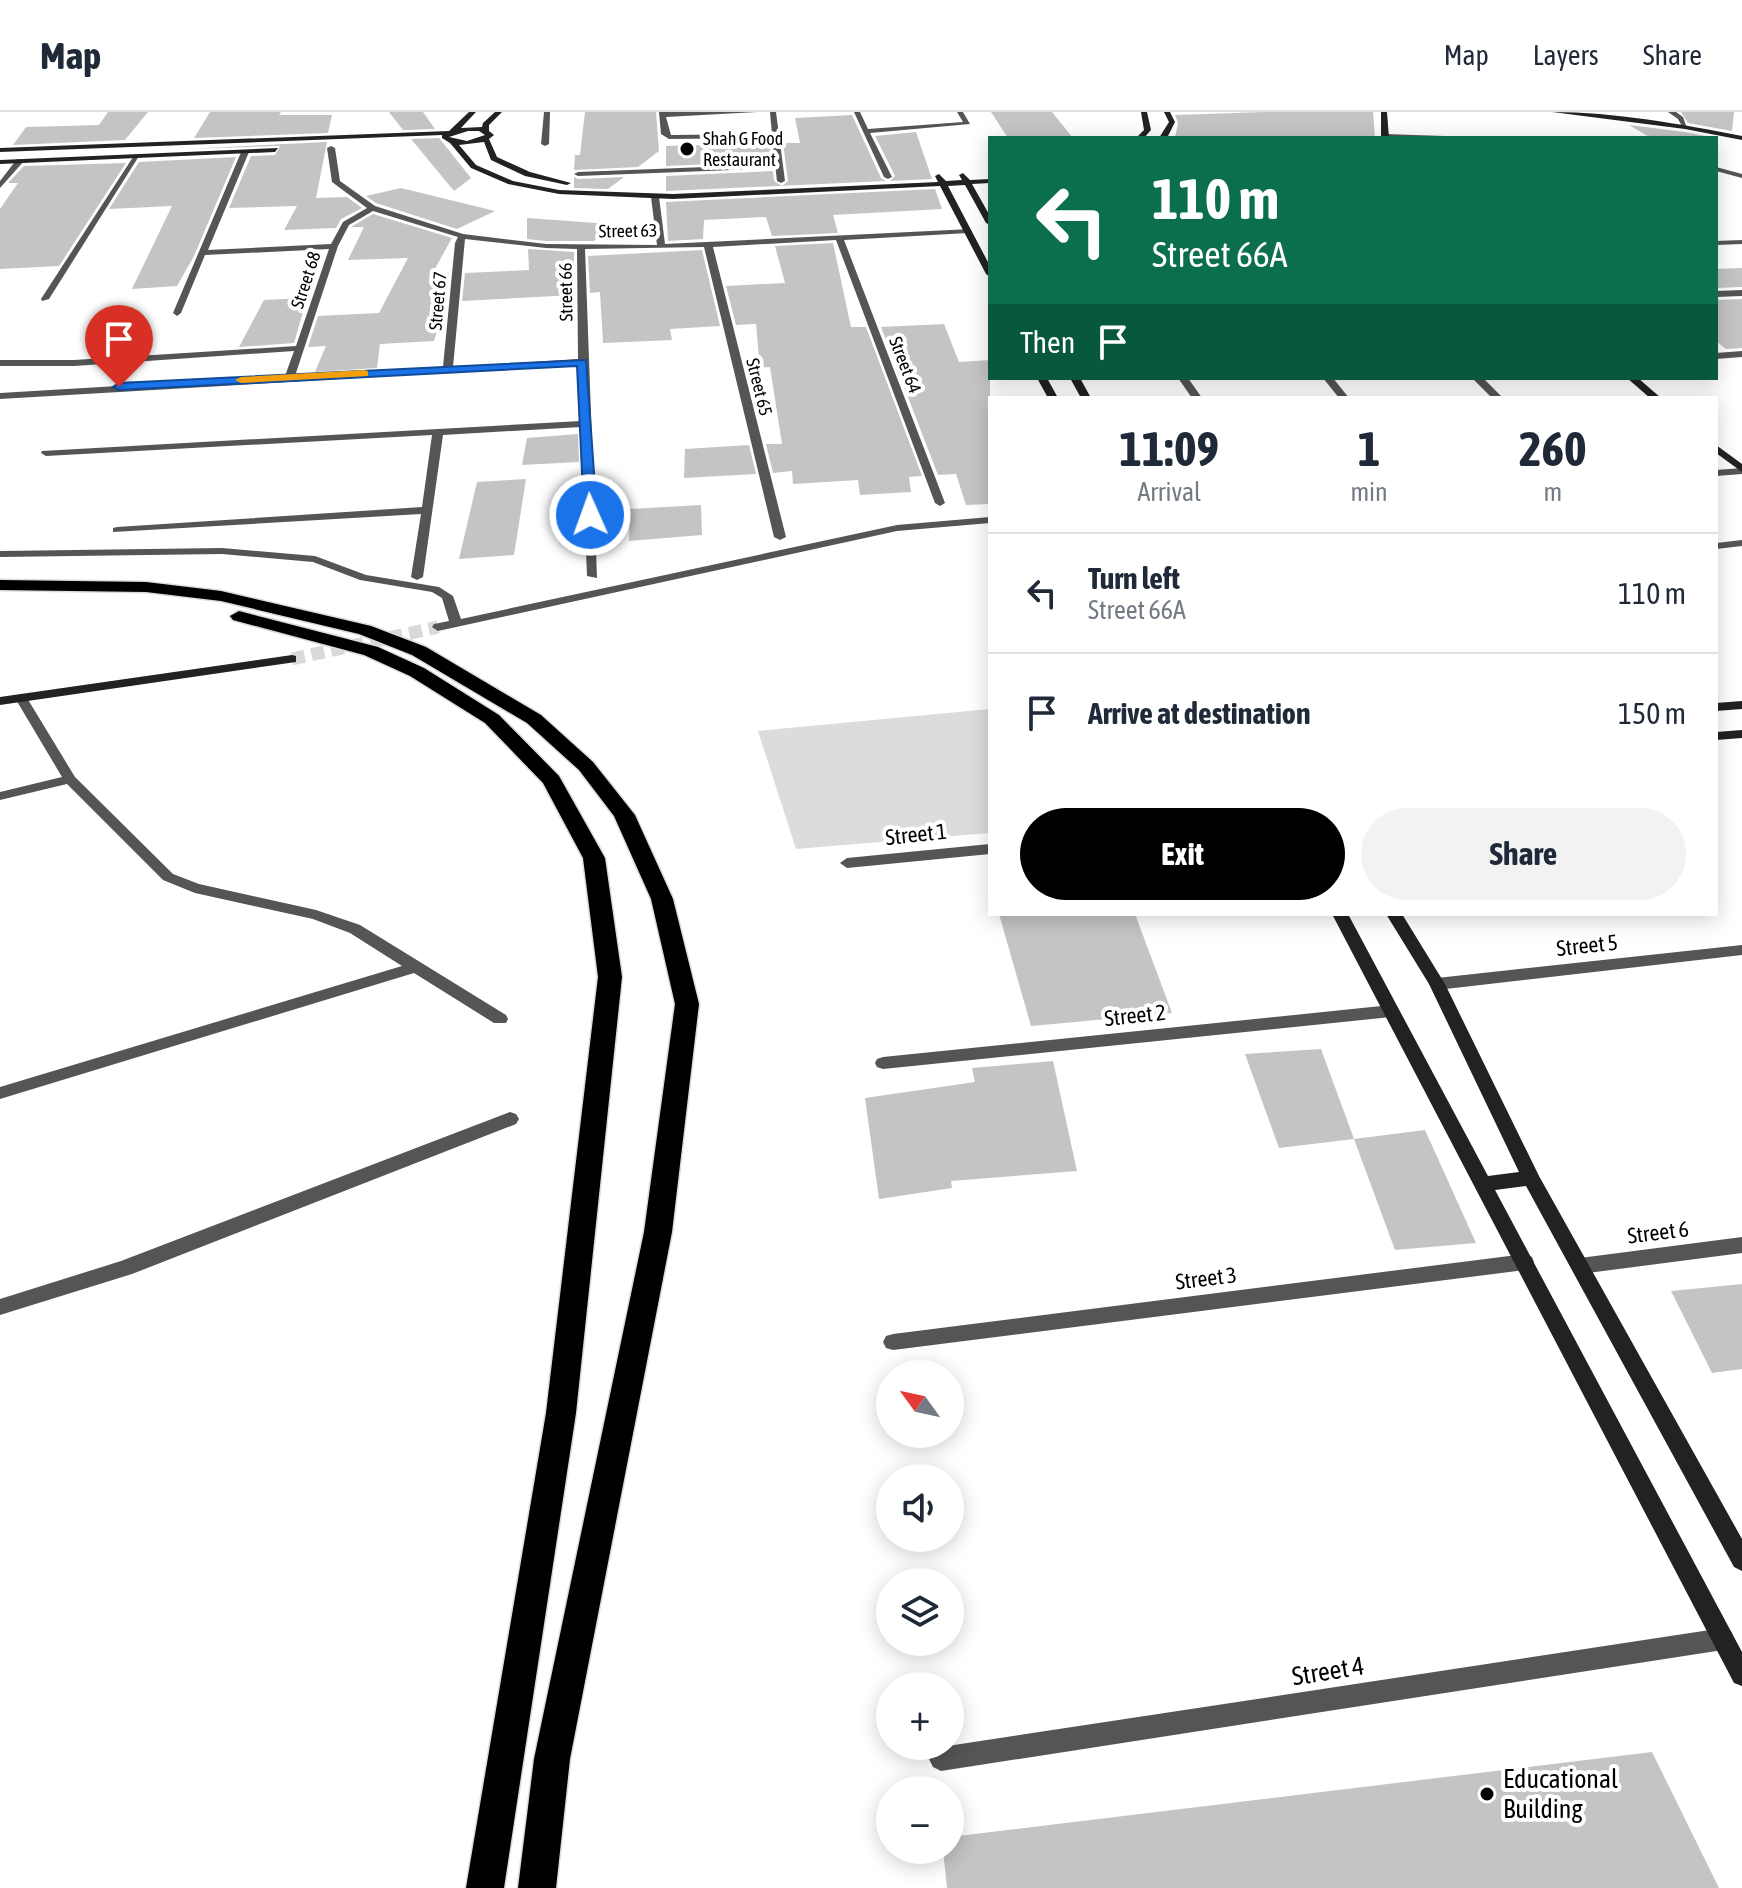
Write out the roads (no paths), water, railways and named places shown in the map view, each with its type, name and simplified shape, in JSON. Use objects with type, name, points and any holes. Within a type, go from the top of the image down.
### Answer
[{"type":"highway","points":[[0,585],[146,587],[221,596],[365,630],[419,651],[534,719],[586,766],[624,815],[662,899],[687,1004],[658,1232],[552,1759],[537,1888]]},
{"type":"highway","points":[[0,600],[39,597],[112,599],[195,609],[271,623],[371,651],[417,672],[492,719],[552,780],[594,858],[610,977],[561,1413],[485,1888]]},
{"type":"street","points":[[451,137],[473,112]]},
{"type":"street","points":[[499,112],[485,124],[494,158],[528,174],[568,183],[620,188],[693,185]]},
{"type":"street","points":[[545,144],[547,112]]},
{"type":"street","points":[[754,112],[662,114],[665,134],[669,137],[776,136]]},
{"type":"street","points":[[773,112],[781,181]]},
{"type":"street","points":[[857,112],[888,177]]},
{"type":"street","points":[[866,131],[967,124],[960,112]]},
{"type":"street","points":[[1142,136],[1148,130],[1144,112]]},
{"type":"street","points":[[1164,136],[1172,122],[1167,112]]},
{"type":"street","points":[[1384,112],[1385,136]]},
{"type":"street","points":[[1555,112],[1685,127],[1742,138]]},
{"type":"street","points":[[1671,112],[1681,118],[1685,127]]},
{"type":"street","points":[[0,150],[486,135]]},
{"type":"street","points":[[317,148],[486,135]]},
{"type":"street","points":[[451,137],[458,154],[471,166],[517,183],[594,195],[655,197],[941,179],[962,173],[988,172]]},
{"type":"street","points":[[95,158],[102,146]]},
{"type":"street","name":"Street 63","points":[[331,148],[336,182],[372,208],[463,236],[581,248],[708,245],[968,231]]},
{"type":"street","points":[[0,162],[288,150]]},
{"type":"street","points":[[177,313],[245,152]]},
{"type":"street","points":[[45,299],[135,156]]},
{"type":"street","points":[[0,186],[20,161]]},
{"type":"street","points":[[578,174],[780,166]]},
{"type":"street","points":[[1718,170],[1742,176]]},
{"type":"street","points":[[962,173],[988,219]]},
{"type":"street","points":[[766,182],[888,177],[988,181]]},
{"type":"street","points":[[941,179],[988,270]]},
{"type":"street","points":[[655,197],[661,247]]},
{"type":"street","name":"Street 68","points":[[290,377],[334,246],[346,224],[372,208]]},
{"type":"street","points":[[1718,231],[1738,242]]},
{"type":"street","name":"Street 67","points":[[448,369],[459,243],[463,236]]},
{"type":"street","name":"Street 64","points":[[839,237],[940,503]]},
{"type":"street","points":[[1718,243],[1738,242]]},
{"type":"street","name":"Street 65","points":[[708,245],[780,537]]},
{"type":"street","points":[[203,253],[334,246]]},
{"type":"street","name":"Street 66","points":[[581,248],[593,576]]},
{"type":"street","points":[[1718,294],[1742,293]]},
{"type":"street","points":[[0,363],[74,363],[301,348]]},
{"type":"street","points":[[1718,356],[1742,354]]},
{"type":"street","points":[[0,396],[583,362]]},
{"type":"street","points":[[1330,380],[1342,396]]},
{"type":"street","points":[[1479,380],[1496,396]]},
{"type":"street","points":[[1634,380],[1654,396]]},
{"type":"street","points":[[46,453],[586,424]]},
{"type":"street","points":[[417,577],[438,432]]},
{"type":"street","points":[[1718,450],[1742,470]]},
{"type":"street","points":[[1718,473],[1742,470]]},
{"type":"street","points":[[117,530],[428,510]]},
{"type":"street","points":[[438,627],[897,528],[988,520]]},
{"type":"street","points":[[1718,546],[1742,543]]},
{"type":"street","points":[[0,554],[222,551],[315,559],[364,578],[435,589],[447,596],[456,623]]},
{"type":"street","points":[[0,701],[292,659]]},
{"type":"street","points":[[21,698],[70,779],[168,877],[195,888],[316,915],[355,929],[500,1019]]},
{"type":"street","points":[[1718,707],[1742,705]]},
{"type":"street","points":[[1718,736],[1742,734]]},
{"type":"street","points":[[0,796],[70,779]]},
{"type":"street","name":"Street 1","points":[[847,863],[988,849]]},
{"type":"street","points":[[1341,916],[1742,1675]]},
{"type":"street","points":[[1395,916],[1437,984],[1531,1178],[1742,1560]]},
{"type":"street","name":"Street 5","points":[[1437,984],[1742,950]]},
{"type":"street","points":[[0,1093],[416,967]]},
{"type":"street","name":"Street 2","points":[[883,1063],[1391,1011]]},
{"type":"street","points":[[0,1307],[125,1268],[510,1119]]},
{"type":"street","points":[[1484,1184],[1531,1178]]},
{"type":"street","name":"Street 6","points":[[1580,1266],[1742,1245]]},
{"type":"street","name":"Street 3","points":[[893,1342],[1525,1262]]},
{"type":"street","name":"Street 4","points":[[964,1755],[1723,1639]]},
{"type":"tunnel","points":[[292,659],[438,627]]},
{"type":"place","name":"Shah G Food Restaurant","points":[[687,149]]},
{"type":"place","name":"Educational Building","points":[[1487,1794]]}]
